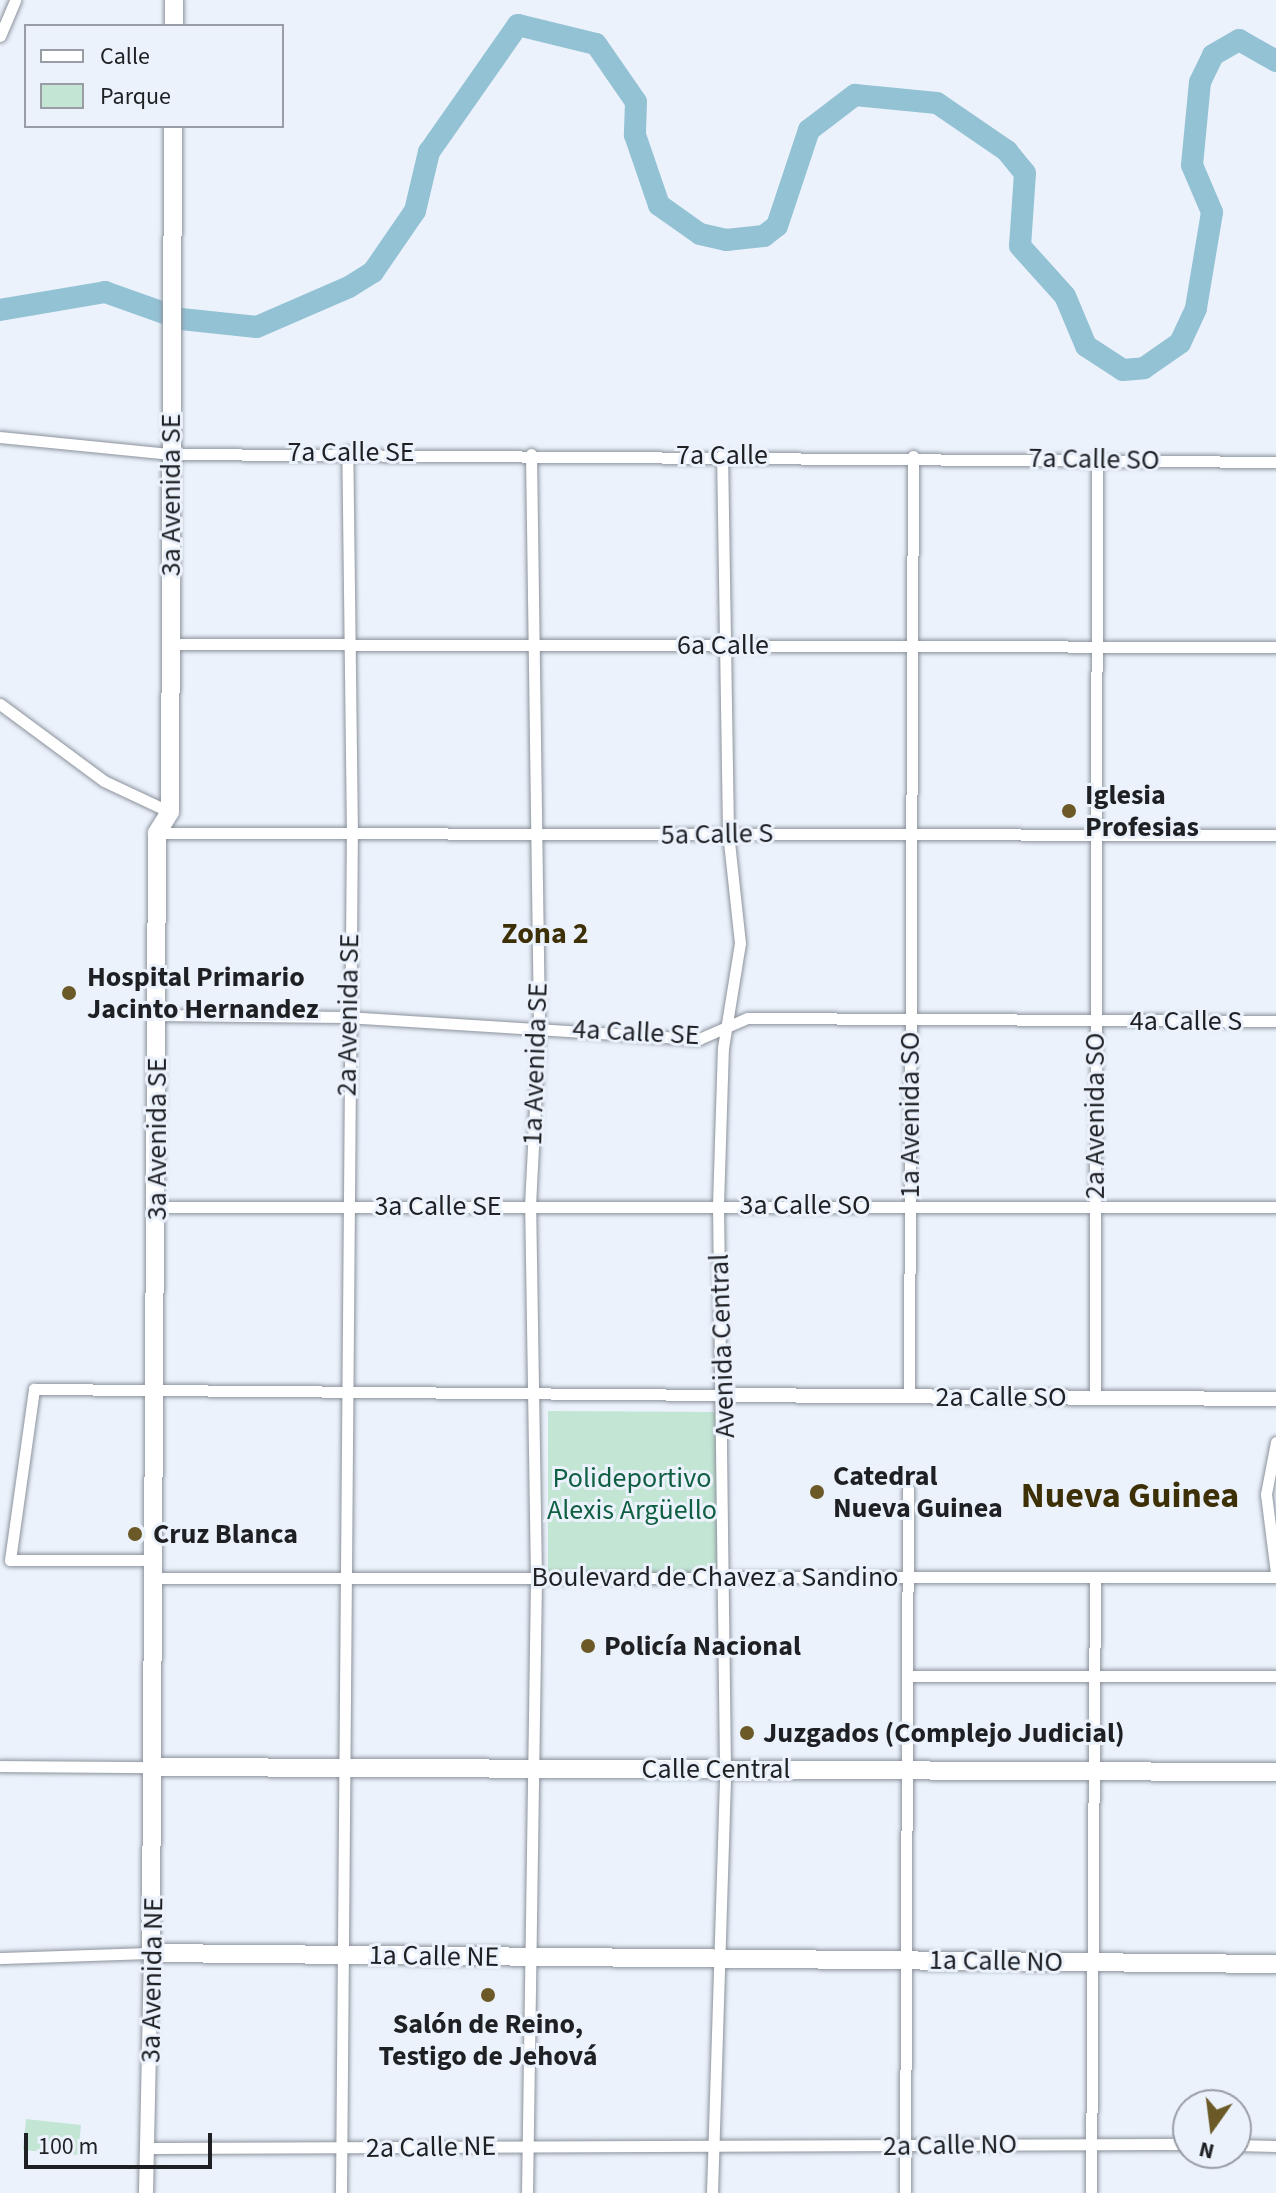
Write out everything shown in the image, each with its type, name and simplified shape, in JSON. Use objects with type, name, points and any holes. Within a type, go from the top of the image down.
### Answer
[{"type":"highway","points":[[174,0],[174,24]]},
{"type":"highway","name":"3a Avenida SE","points":[[170,812],[173,128]]},
{"type":"highway","points":[[157,833],[170,812]]},
{"type":"highway","name":"3a Avenida SE","points":[[156,1767],[157,833]]},
{"type":"highway","name":"Calle Central","points":[[156,1767],[1276,1772]]},
{"type":"highway","name":"3a Avenida NE","points":[[151,1953],[156,1767]]},
{"type":"highway","name":"1a Calle NE","points":[[151,1953],[716,1958]]},
{"type":"highway","name":"1a Calle NO","points":[[716,1958],[1276,1964]]},
{"type":"street","points":[[0,36],[15,0]]},
{"type":"street","name":"7a Calle SE","points":[[0,437],[171,454],[347,451],[531,454]]},
{"type":"street","name":"2a Avenida SE","points":[[341,2193],[341,1578],[347,1206],[346,1017],[352,836],[347,451]]},
{"type":"street","name":"7a Calle","points":[[531,454],[913,456]]},
{"type":"street","name":"1a Avenida SE","points":[[527,2193],[530,1768],[536,1578],[536,1394],[530,1206],[539,1026],[531,454]]},
{"type":"street","name":"Avenida Central","points":[[712,2193],[716,1958],[725,1769],[726,1395],[718,1205],[729,1027],[740,943],[728,832],[722,455]]},
{"type":"street","name":"7a Calle SO","points":[[913,456],[1276,462]]},
{"type":"street","name":"1a Avenida SO","points":[[909,1397],[913,456]]},
{"type":"street","name":"2a Avenida SO","points":[[1095,1398],[1097,460]]},
{"type":"street","name":"6a Calle","points":[[170,644],[1276,647]]},
{"type":"street","points":[[0,704],[104,781],[170,812]]},
{"type":"street","name":"5a Calle S","points":[[157,833],[534,839],[728,832],[1276,835]]},
{"type":"street","name":"4a Calle SE","points":[[157,1015],[346,1017],[539,1026],[699,1039],[747,1018],[910,1020]]},
{"type":"street","name":"4a Calle S","points":[[910,1020],[1276,1021]]},
{"type":"street","name":"3a Calle SE","points":[[157,1207],[718,1205]]},
{"type":"street","name":"3a Calle SO","points":[[718,1205],[1276,1207]]},
{"type":"street","name":"Boulevard de Chavez a Sandino","points":[[157,1391],[34,1389],[10,1560],[341,1578],[1276,1575]]},
{"type":"street","points":[[157,1391],[726,1395]]},
{"type":"street","name":"2a Calle SO","points":[[726,1395],[1276,1399]]},
{"type":"street","points":[[1276,1442],[1266,1494],[1276,1575]]},
{"type":"street","points":[[905,2193],[908,1489]]},
{"type":"street","points":[[1091,2193],[1094,2143],[1095,1577]]},
{"type":"street","points":[[908,1676],[1276,1676]]},
{"type":"street","points":[[0,1766],[156,1767]]},
{"type":"street","points":[[0,1958],[151,1953]]},
{"type":"street","name":"3a Avenida NE","points":[[146,2193],[151,2148],[151,1953]]},
{"type":"street","name":"2a Calle NE","points":[[151,2148],[341,2149],[711,2143]]},
{"type":"street","name":"2a Calle NO","points":[[711,2143],[905,2146],[1172,2144]]},
{"type":"street","points":[[1252,2145],[1276,2146]]},
{"type":"green space","name":"Polideportivo Alexis Argüello","points":[[548,1411],[717,1412],[717,1576],[548,1576]]},
{"type":"green space","points":[[26,2119],[81,2125],[78,2155],[23,2150]]},
{"type":"waterway","points":[[0,310],[105,292],[181,319],[257,327],[349,287],[373,272],[415,211],[429,152],[518,25],[596,44],[636,102],[635,135],[659,205],[700,234],[726,240],[764,236],[777,226],[809,130],[855,95],[937,103],[1007,151],[1025,173],[1020,246],[1065,296],[1086,346],[1123,370],[1144,368],[1180,343],[1196,308],[1212,212],[1192,165],[1200,82],[1213,55],[1239,40],[1276,61]]},
{"type":"place","name":"Iglesia Profesias","points":[[1069,811]]},
{"type":"place","name":"Hospital Primario Jacinto Hernandez","points":[[69,993]]},
{"type":"place","name":"Catedral Nueva Guinea","points":[[817,1492]]},
{"type":"place","name":"Cruz Blanca","points":[[135,1534]]},
{"type":"place","name":"Policía Nacional","points":[[588,1646]]},
{"type":"place","name":"Juzgados (Complejo Judicial)","points":[[747,1733]]},
{"type":"place","name":"Salón de Reino, Testigo de Jehová","points":[[488,1995]]},
{"type":"district","name":"Zona 2","points":[[545,934]]},
{"type":"district","name":"Nueva Guinea","points":[[1130,1496]]}]
